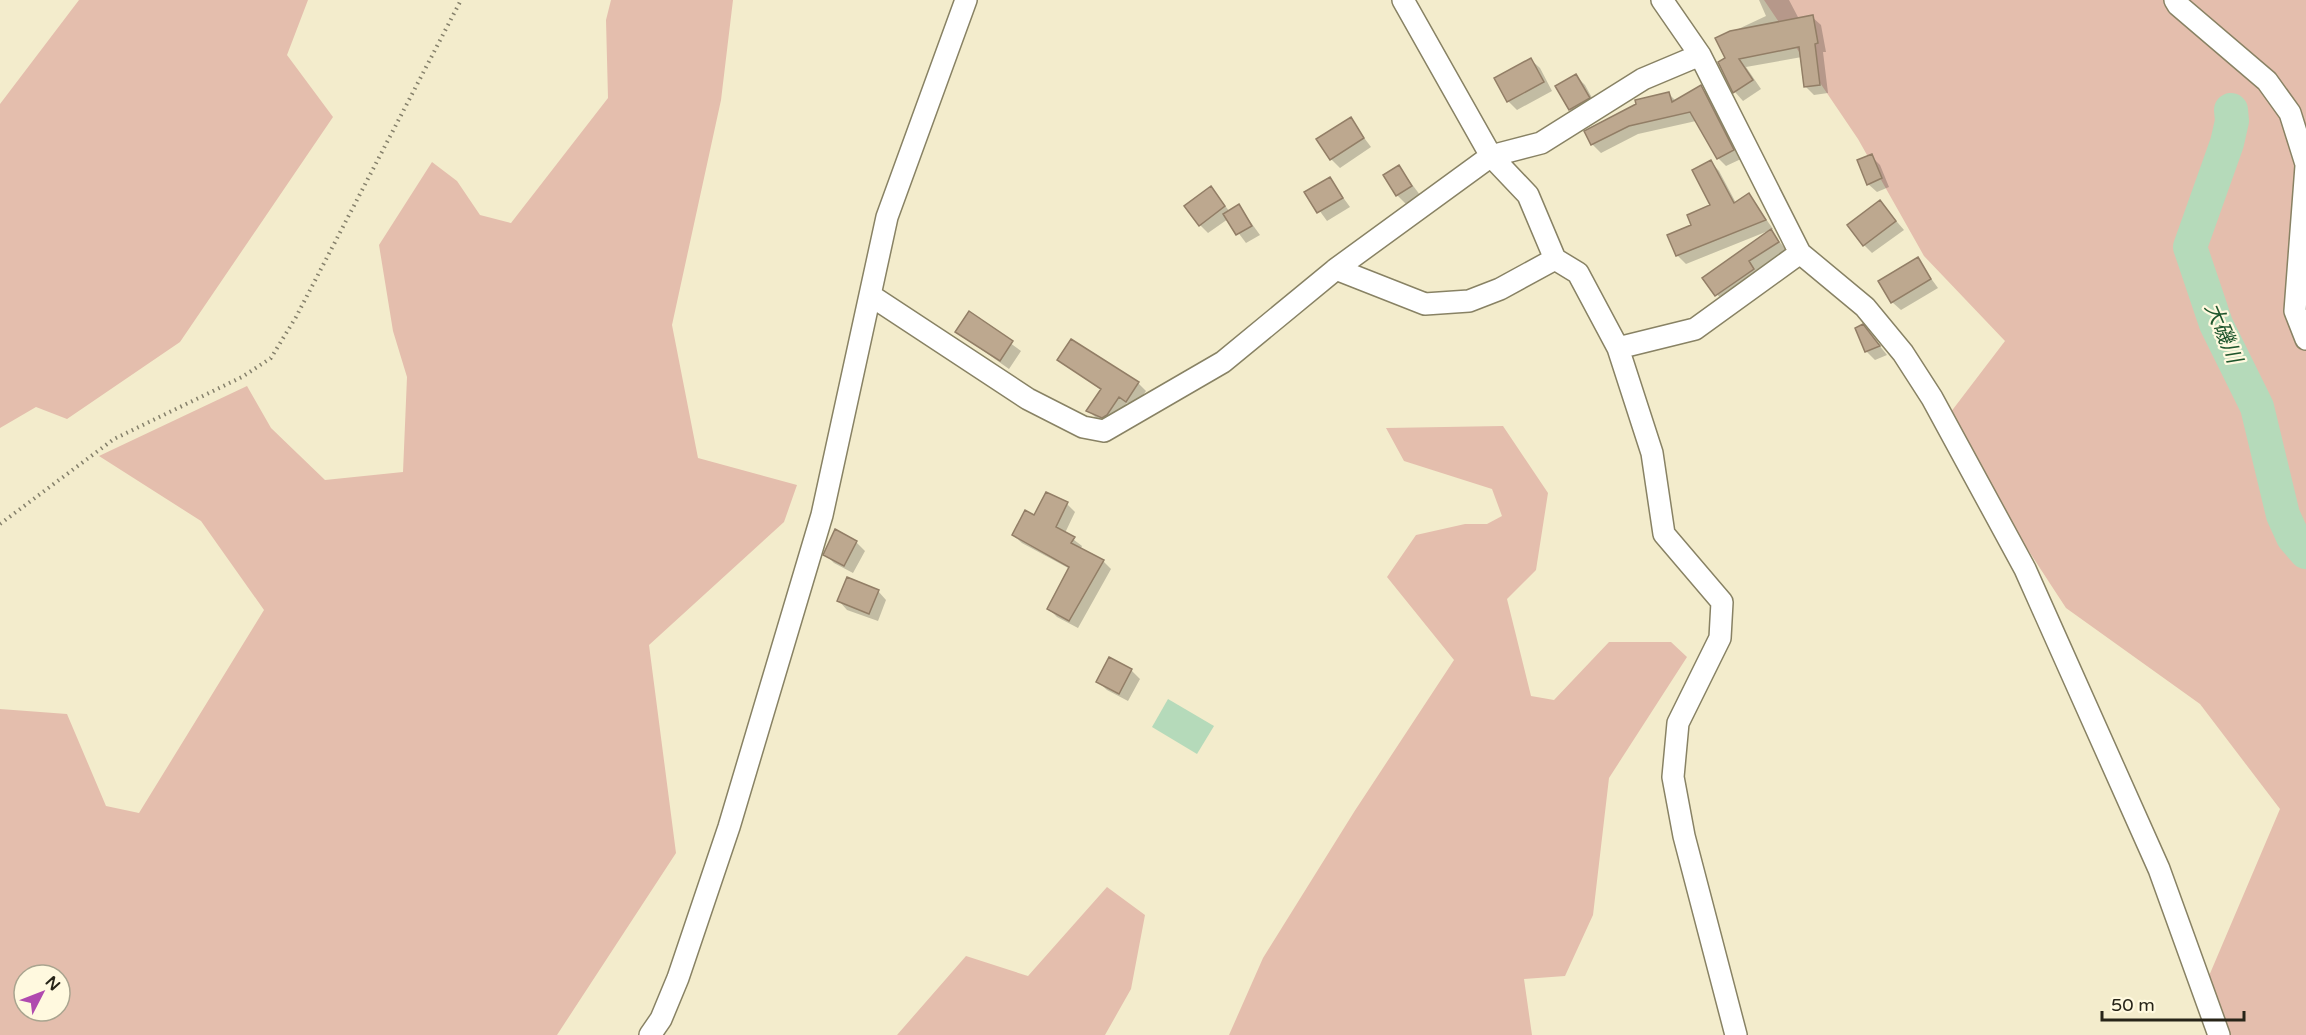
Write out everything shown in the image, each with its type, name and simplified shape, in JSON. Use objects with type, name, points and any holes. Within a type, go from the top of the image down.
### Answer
[{"type":"street","points":[[650,1035],[661,1019],[678,978],[718,862],[822,515],[887,217],[966,0]]},
{"type":"street","points":[[1403,0],[1491,156],[1528,195],[1556,259],[1578,273],[1618,348],[1652,453],[1664,534],[1722,602],[1720,638],[1678,723],[1673,777],[1684,836],[1736,1035]]},
{"type":"street","points":[[1662,0],[1700,54],[1800,253],[1865,307],[1903,353],[1932,398],[2025,569],[2159,869],[2219,1035]]},
{"type":"street","points":[[2175,0],[2267,81],[2290,113],[2306,165],[2295,311],[2306,339]]},
{"type":"street","points":[[870,295],[1028,399],[1083,427],[1104,431],[1222,362],[1336,269],[1491,156],[1541,142],[1643,79],[1700,54]]},
{"type":"street","points":[[1618,348],[1695,329],[1800,253]]},
{"type":"street","points":[[1336,269],[1425,304],[1469,301],[1500,289],[1556,259]]},
{"type":"path","points":[[0,524],[114,439],[242,377],[271,358],[297,317],[461,0]]},
{"type":"shaded area","points":[[79,0],[308,0],[287,55],[333,117],[180,342],[67,419],[36,407],[0,428],[0,104]]},
{"type":"shaded area","points":[[611,0],[733,0],[721,100],[672,325],[698,458],[797,485],[784,522],[649,645],[676,853],[557,1035],[0,1035],[0,709],[67,714],[106,806],[139,813],[264,610],[201,521],[99,456],[247,386],[271,428],[325,480],[403,472],[407,377],[393,331],[379,245],[432,162],[457,181],[480,215],[511,223],[608,98],[606,20]]},
{"type":"shaded area","points":[[1764,0],[2306,0],[2306,1035],[2222,1035],[2203,990],[2280,809],[2200,704],[2066,608],[1944,421],[2005,341],[1924,256],[1858,139]]},
{"type":"shaded area","points":[[1503,426],[1548,493],[1536,570],[1507,599],[1531,696],[1554,700],[1609,642],[1671,642],[1687,657],[1609,778],[1593,915],[1565,976],[1524,979],[1532,1035],[1229,1035],[1263,958],[1354,812],[1454,660],[1387,577],[1416,535],[1465,524],[1487,524],[1502,516],[1492,489],[1404,461],[1386,428]]},
{"type":"shaded area","points":[[1168,699],[1214,726],[1197,754],[1152,727]]},
{"type":"shaded area","points":[[1107,887],[1145,915],[1131,989],[1105,1035],[897,1035],[966,956],[1028,976]]},
{"type":"building","points":[[1813,15],[1818,43],[1815,44],[1820,85],[1804,87],[1799,47],[1739,59],[1753,80],[1733,93],[1718,62],[1725,58],[1715,38],[1730,31]]},
{"type":"building","points":[[1531,58],[1544,82],[1507,102],[1494,78]]},
{"type":"building","points":[[1576,74],[1590,98],[1569,110],[1555,86]]},
{"type":"building","points":[[1701,85],[1734,150],[1717,159],[1690,112],[1629,126],[1591,145],[1584,131],[1636,104],[1635,100],[1669,92],[1672,102]]},
{"type":"building","points":[[1351,117],[1364,138],[1330,160],[1316,139]]},
{"type":"building","points":[[1872,154],[1882,178],[1867,185],[1857,160]]},
{"type":"building","points":[[1711,160],[1734,203],[1749,193],[1766,220],[1676,256],[1667,235],[1691,225],[1687,215],[1710,205],[1692,170]]},
{"type":"building","points":[[1399,165],[1412,186],[1396,196],[1383,175]]},
{"type":"building","points":[[1330,177],[1343,198],[1317,213],[1304,192]]},
{"type":"building","points":[[1211,186],[1225,206],[1199,226],[1184,206]]},
{"type":"building","points":[[1880,200],[1896,221],[1863,246],[1847,225]]},
{"type":"building","points":[[1239,204],[1252,226],[1236,235],[1223,214]]},
{"type":"building","points":[[1771,229],[1779,242],[1749,261],[1754,269],[1715,296],[1702,278]]},
{"type":"building","points":[[1918,257],[1931,279],[1891,303],[1878,281]]},
{"type":"building","points":[[969,311],[1013,341],[1000,361],[955,332]]},
{"type":"building","points":[[1863,324],[1880,346],[1865,352],[1855,328]]},
{"type":"building","points":[[1071,339],[1139,382],[1126,402],[1119,397],[1107,415],[1102,418],[1086,411],[1101,389],[1057,360]]},
{"type":"building","points":[[1046,492],[1068,502],[1056,527],[1075,537],[1071,543],[1104,560],[1069,621],[1047,609],[1069,567],[1012,535],[1025,510],[1034,515]]},
{"type":"building","points":[[835,529],[857,541],[844,566],[823,555]]},
{"type":"building","points":[[847,577],[879,590],[869,614],[837,601]]},
{"type":"building","points":[[1109,657],[1132,669],[1119,694],[1096,682]]},
{"type":"waterway","name":"大磯川","points":[[2231,110],[2232,121],[2227,143],[2190,247],[2216,324],[2257,407],[2283,515],[2293,537],[2306,552]]}]
